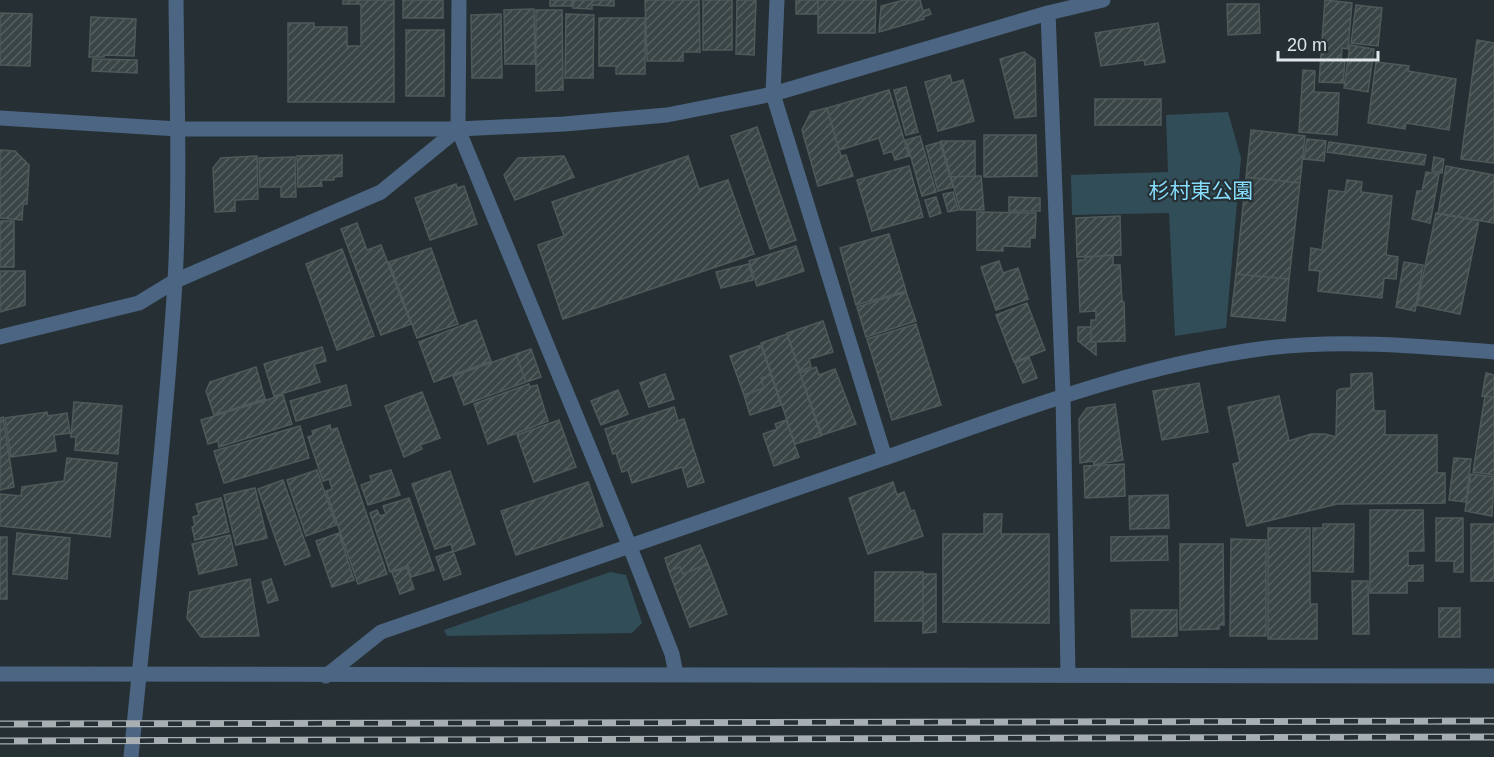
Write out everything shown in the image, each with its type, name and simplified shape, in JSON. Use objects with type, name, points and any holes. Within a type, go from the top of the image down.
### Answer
[{"type":"street","points":[[131,757],[160,465],[175,280],[178,129],[176,0]]},
{"type":"street","points":[[459,0],[458,129],[630,547],[672,654],[676,674]]},
{"type":"street","points":[[777,0],[773,94],[885,458]]},
{"type":"street","points":[[0,118],[178,129],[458,129],[564,124],[667,114],[773,94],[1048,13],[1103,0]]},
{"type":"street","points":[[1048,13],[1064,395],[1068,674]]},
{"type":"street","points":[[0,336],[139,303],[175,280],[381,192],[458,129]]},
{"type":"street","points":[[326,676],[381,632],[1064,395],[1192,360],[1269,348],[1343,344],[1428,346],[1494,352]]},
{"type":"street","points":[[0,674],[1494,676]]},
{"type":"green space","name":"杉村東公園","points":[[1228,112],[1241,158],[1226,328],[1175,336],[1169,213],[1072,215],[1071,175],[1168,172],[1166,115]]},
{"type":"green space","points":[[610,572],[626,575],[642,623],[632,633],[447,636],[444,630]]},
{"type":"building","points":[[343,0],[394,0],[394,102],[288,102],[288,23],[314,23],[314,27],[347,27],[347,46],[361,46],[361,4],[343,4]]},
{"type":"building","points":[[403,0],[443,0],[443,18],[403,18]]},
{"type":"building","points":[[550,0],[572,0],[572,6],[550,6]]},
{"type":"building","points":[[573,0],[614,0],[614,6],[592,5],[592,9],[573,8]]},
{"type":"building","points":[[645,0],[699,0],[700,52],[683,52],[683,61],[647,61]]},
{"type":"building","points":[[703,0],[732,0],[732,50],[703,50]]},
{"type":"building","points":[[737,0],[756,0],[754,55],[736,54]]},
{"type":"building","points":[[796,0],[818,0],[818,14],[796,14]]},
{"type":"building","points":[[818,0],[876,0],[875,33],[818,33]]},
{"type":"building","points":[[904,0],[920,0],[923,11],[929,9],[931,14],[923,17],[924,19],[879,32],[881,6]]},
{"type":"building","points":[[1325,0],[1352,3],[1348,49],[1342,48],[1341,61],[1345,61],[1343,83],[1319,82]]},
{"type":"building","points":[[1227,4],[1259,4],[1260,33],[1228,35]]},
{"type":"building","points":[[1356,5],[1382,8],[1378,46],[1351,43]]},
{"type":"building","points":[[534,9],[535,64],[505,64],[504,10]]},
{"type":"building","points":[[536,10],[562,10],[563,90],[536,91]]},
{"type":"building","points":[[0,13],[32,14],[30,66],[0,65]]},
{"type":"building","points":[[501,14],[502,78],[472,78],[471,15]]},
{"type":"building","points":[[566,14],[594,15],[593,78],[565,78]]},
{"type":"building","points":[[91,17],[136,19],[134,56],[89,57]]},
{"type":"building","points":[[599,18],[645,18],[645,74],[616,74],[616,66],[599,66]]},
{"type":"building","points":[[1158,23],[1165,62],[1145,65],[1144,60],[1101,66],[1095,33]]},
{"type":"building","points":[[406,30],[444,30],[444,96],[406,96]]},
{"type":"building","points":[[1477,40],[1494,43],[1494,163],[1461,159]]},
{"type":"building","points":[[1350,45],[1374,49],[1368,92],[1344,88]]},
{"type":"building","points":[[1024,52],[1035,60],[1036,116],[1015,118],[1000,59]]},
{"type":"building","points":[[93,59],[137,60],[137,73],[92,71]]},
{"type":"building","points":[[1376,62],[1409,66],[1408,71],[1456,79],[1449,130],[1406,123],[1405,129],[1368,123]]},
{"type":"building","points":[[1303,70],[1315,71],[1314,92],[1339,93],[1337,135],[1299,132]]},
{"type":"building","points":[[950,75],[952,83],[963,80],[974,121],[938,131],[925,82]]},
{"type":"building","points":[[906,87],[918,132],[906,135],[894,90]]},
{"type":"building","points":[[889,90],[909,156],[895,160],[892,151],[884,154],[879,138],[839,150],[827,108]]},
{"type":"building","points":[[1095,99],[1161,99],[1161,125],[1095,125]]},
{"type":"building","points":[[827,108],[841,156],[846,155],[853,176],[818,186],[802,130],[811,112]]},
{"type":"building","points":[[757,127],[796,240],[770,249],[731,136]]},
{"type":"building","points":[[1251,130],[1305,136],[1300,183],[1246,177]]},
{"type":"building","points":[[984,135],[1036,135],[1037,176],[984,177]]},
{"type":"building","points":[[920,136],[936,192],[922,196],[906,140]]},
{"type":"building","points":[[1307,139],[1326,141],[1324,161],[1304,159]]},
{"type":"building","points":[[941,141],[975,141],[975,176],[951,177]]},
{"type":"building","points":[[940,142],[953,187],[938,191],[926,146]]},
{"type":"building","points":[[1329,142],[1426,155],[1424,165],[1327,152]]},
{"type":"building","points":[[0,150],[15,151],[29,165],[27,204],[23,204],[22,220],[0,218]]},
{"type":"building","points":[[342,155],[342,176],[334,177],[334,180],[321,180],[322,186],[298,187],[297,156]]},
{"type":"building","points":[[257,156],[258,199],[235,200],[235,211],[215,212],[213,168],[221,158]]},
{"type":"building","points":[[564,156],[574,177],[515,200],[504,175],[518,158]]},
{"type":"building","points":[[688,156],[699,189],[728,180],[754,254],[563,319],[538,245],[564,236],[552,202]]},
{"type":"building","points":[[295,157],[296,197],[281,197],[281,187],[260,187],[259,158]]},
{"type":"building","points":[[1434,157],[1444,159],[1442,173],[1432,171]]},
{"type":"building","points":[[909,166],[923,217],[872,231],[857,180]]},
{"type":"building","points":[[1446,166],[1494,175],[1494,223],[1438,214]]},
{"type":"building","points":[[1426,172],[1439,174],[1430,223],[1412,219],[1417,191],[1422,191]]},
{"type":"building","points":[[981,176],[984,210],[960,210],[951,177]]},
{"type":"building","points":[[1246,177],[1300,183],[1289,279],[1236,274]]},
{"type":"building","points":[[1347,180],[1362,182],[1361,192],[1392,196],[1386,255],[1398,257],[1396,279],[1384,278],[1382,298],[1318,291],[1320,271],[1309,270],[1311,248],[1322,250],[1329,190],[1345,192]]},
{"type":"building","points":[[456,184],[457,188],[464,186],[477,224],[430,240],[415,198]]},
{"type":"building","points":[[953,192],[958,210],[948,212],[943,194]]},
{"type":"building","points":[[936,197],[941,213],[930,217],[925,200]]},
{"type":"building","points":[[1009,197],[1040,198],[1040,211],[1009,211]]},
{"type":"building","points":[[977,212],[1036,213],[1035,238],[1030,238],[1030,247],[1003,246],[1003,251],[977,250]]},
{"type":"building","points":[[1436,213],[1479,220],[1460,314],[1417,305]]},
{"type":"building","points":[[1120,216],[1121,255],[1077,257],[1076,218]]},
{"type":"building","points":[[0,221],[14,221],[14,267],[0,267]]},
{"type":"building","points":[[357,223],[367,250],[381,245],[411,324],[381,335],[341,229]]},
{"type":"building","points":[[889,234],[906,291],[856,305],[840,248]]},
{"type":"building","points":[[796,246],[804,271],[757,286],[749,261]]},
{"type":"building","points":[[431,248],[458,324],[417,338],[389,262]]},
{"type":"building","points":[[342,249],[374,336],[337,350],[306,264]]},
{"type":"building","points":[[1113,255],[1113,265],[1120,265],[1125,341],[1091,342],[1091,320],[1096,320],[1096,311],[1080,312],[1078,260],[1085,260],[1085,257]]},
{"type":"building","points":[[999,261],[1003,273],[1018,268],[1028,299],[996,310],[981,267]]},
{"type":"building","points":[[1404,262],[1423,265],[1415,311],[1396,307]]},
{"type":"building","points":[[749,264],[753,280],[721,288],[716,272]]},
{"type":"building","points":[[0,271],[25,271],[25,305],[0,312]]},
{"type":"building","points":[[1236,274],[1289,279],[1285,321],[1231,316]]},
{"type":"building","points":[[906,292],[916,321],[866,337],[857,307]]},
{"type":"building","points":[[1027,303],[1045,350],[1014,362],[996,315]]},
{"type":"building","points":[[476,320],[491,361],[434,382],[419,342]]},
{"type":"building","points":[[823,321],[833,352],[809,359],[811,367],[800,371],[787,333]]},
{"type":"building","points":[[916,324],[941,405],[892,420],[867,339]]},
{"type":"building","points":[[1078,327],[1091,327],[1091,342],[1096,342],[1096,355],[1078,341]]},
{"type":"building","points":[[787,334],[821,436],[795,444],[761,343]]},
{"type":"building","points":[[761,345],[771,375],[761,378],[764,388],[744,395],[730,356]]},
{"type":"building","points":[[322,347],[326,361],[314,364],[320,382],[274,396],[264,364]]},
{"type":"building","points":[[531,349],[541,377],[526,382],[516,354]]},
{"type":"building","points":[[516,354],[526,382],[464,405],[453,376]]},
{"type":"building","points":[[1029,357],[1037,378],[1023,383],[1015,363]]},
{"type":"building","points":[[256,367],[265,399],[214,415],[206,391],[210,382]]},
{"type":"building","points":[[816,367],[819,375],[835,369],[856,424],[822,435],[800,373]]},
{"type":"building","points":[[1372,373],[1374,411],[1385,411],[1385,435],[1437,435],[1437,473],[1445,473],[1445,503],[1337,504],[1247,526],[1233,464],[1240,462],[1228,407],[1279,396],[1289,441],[1311,434],[1336,437],[1337,391],[1351,388],[1351,374]]},
{"type":"building","points":[[1486,373],[1494,375],[1494,397],[1482,396]]},
{"type":"building","points":[[665,374],[674,399],[649,407],[640,383]]},
{"type":"building","points":[[771,375],[781,405],[750,415],[744,395],[764,388],[761,378]]},
{"type":"building","points":[[1199,383],[1208,432],[1162,440],[1153,391]]},
{"type":"building","points":[[529,384],[530,387],[537,385],[548,421],[488,444],[474,404]]},
{"type":"building","points":[[346,385],[351,405],[296,421],[290,401]]},
{"type":"building","points":[[618,390],[628,414],[601,425],[591,401]]},
{"type":"building","points":[[422,392],[440,438],[420,445],[422,449],[404,457],[385,406]]},
{"type":"building","points":[[283,395],[292,424],[219,447],[218,441],[208,444],[201,420]]},
{"type":"building","points":[[1485,396],[1494,397],[1494,475],[1473,472]]},
{"type":"building","points":[[74,402],[122,406],[118,454],[75,450],[76,437],[71,437]]},
{"type":"building","points":[[1115,404],[1123,460],[1094,465],[1093,461],[1080,463],[1079,419],[1087,408]]},
{"type":"building","points":[[674,407],[678,421],[684,419],[704,482],[688,487],[682,467],[632,483],[628,470],[622,472],[616,453],[613,454],[605,429]]},
{"type":"building","points":[[47,412],[48,416],[67,413],[70,433],[54,435],[56,451],[11,457],[5,418]]},
{"type":"building","points":[[3,417],[14,487],[0,490],[0,418]]},
{"type":"building","points":[[559,420],[576,467],[534,482],[517,435]]},
{"type":"building","points":[[786,420],[799,457],[774,466],[763,434],[777,429],[775,424]]},
{"type":"building","points":[[330,425],[331,430],[337,428],[387,574],[358,584],[326,491],[332,489],[329,479],[323,481],[308,437],[313,435],[312,431]]},
{"type":"building","points":[[300,426],[309,458],[224,483],[214,451]]},
{"type":"building","points":[[67,458],[117,463],[110,537],[0,526],[0,494],[21,496],[22,487],[64,481]]},
{"type":"building","points":[[1454,458],[1471,459],[1466,502],[1449,500]]},
{"type":"building","points":[[1124,464],[1125,496],[1085,498],[1084,466]]},
{"type":"building","points":[[317,470],[336,525],[306,536],[287,480]]},
{"type":"building","points":[[391,470],[400,495],[368,505],[361,485],[372,481],[370,476]]},
{"type":"building","points":[[450,471],[475,544],[453,552],[451,544],[435,549],[412,484]]},
{"type":"building","points":[[1471,474],[1494,477],[1492,516],[1465,511]]},
{"type":"building","points":[[283,480],[310,556],[285,565],[258,489]]},
{"type":"building","points":[[588,482],[603,526],[516,555],[501,511]]},
{"type":"building","points":[[893,482],[897,495],[904,492],[911,511],[914,510],[923,536],[868,554],[849,498]]},
{"type":"building","points":[[255,488],[267,538],[236,545],[224,495]]},
{"type":"building","points":[[1168,495],[1169,528],[1130,529],[1129,496]]},
{"type":"building","points":[[221,498],[229,532],[195,540],[192,527],[195,525],[193,517],[199,515],[196,504]]},
{"type":"building","points":[[409,498],[434,570],[411,577],[408,566],[390,572],[370,513],[377,510],[380,516],[386,514],[383,506]]},
{"type":"building","points":[[1370,510],[1423,510],[1424,551],[1408,551],[1408,566],[1423,565],[1423,581],[1407,581],[1407,593],[1370,593]]},
{"type":"building","points":[[984,514],[1002,514],[1001,534],[1049,534],[1049,623],[943,622],[943,534],[984,534]]},
{"type":"building","points":[[1436,518],[1463,518],[1463,572],[1454,572],[1454,561],[1436,561]]},
{"type":"building","points":[[1323,524],[1354,524],[1353,572],[1313,571],[1313,528],[1323,528]]},
{"type":"building","points":[[1471,524],[1494,524],[1494,581],[1471,581]]},
{"type":"building","points":[[1268,528],[1310,528],[1310,604],[1317,604],[1317,639],[1268,639]]},
{"type":"building","points":[[17,533],[70,538],[67,579],[13,574]]},
{"type":"building","points":[[339,533],[354,580],[332,587],[316,541]]},
{"type":"building","points":[[230,535],[237,565],[199,574],[192,544]]},
{"type":"building","points":[[1167,536],[1168,560],[1111,561],[1111,537]]},
{"type":"building","points":[[0,537],[7,537],[7,599],[0,599]]},
{"type":"building","points":[[1231,539],[1266,540],[1266,636],[1230,636]]},
{"type":"building","points":[[1180,544],[1223,544],[1224,625],[1219,625],[1219,629],[1180,630]]},
{"type":"building","points":[[700,545],[708,564],[683,574],[680,567],[669,571],[665,558]]},
{"type":"building","points":[[453,551],[461,574],[444,580],[436,557]]},
{"type":"building","points":[[708,564],[727,614],[690,627],[669,571],[680,567],[683,574]]},
{"type":"building","points":[[407,568],[414,589],[400,594],[392,572]]},
{"type":"building","points":[[875,572],[923,572],[923,621],[875,621]]},
{"type":"building","points":[[923,574],[936,574],[936,632],[923,633]]},
{"type":"building","points":[[250,579],[259,636],[201,637],[187,618],[190,592]]},
{"type":"building","points":[[271,579],[278,600],[268,603],[262,582]]},
{"type":"building","points":[[1352,581],[1368,581],[1369,634],[1353,634]]},
{"type":"building","points":[[1439,608],[1460,608],[1460,637],[1439,637]]},
{"type":"building","points":[[1131,610],[1177,610],[1177,636],[1132,637]]},
{"type":"railway","points":[[0,724],[1494,721]]},
{"type":"railway","points":[[0,741],[1494,737]]}]
